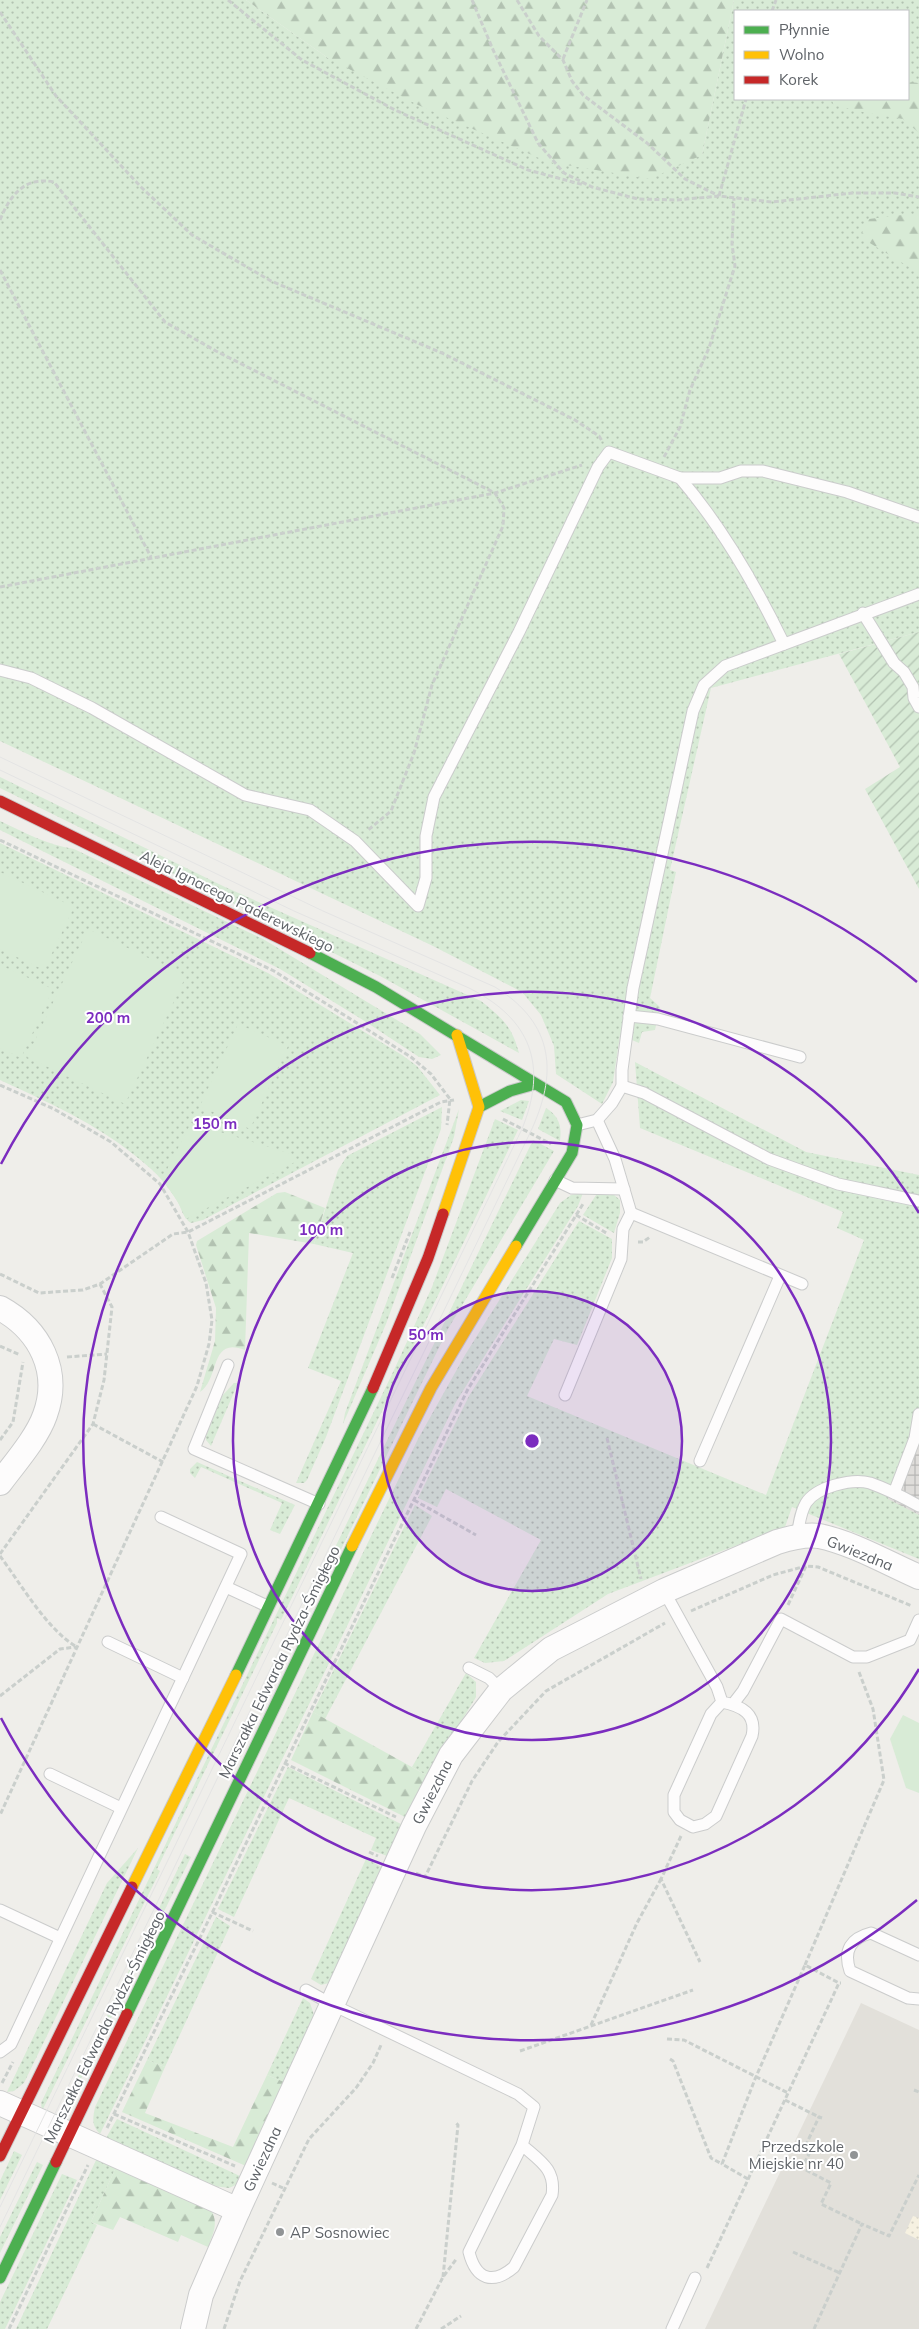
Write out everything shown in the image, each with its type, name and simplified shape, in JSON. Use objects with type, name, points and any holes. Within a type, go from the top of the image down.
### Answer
[{"type":"street","name":"Aleja Ignacego Paderewskiego","points":[[0,801],[282,938],[376,987],[457,1035]]},
{"type":"street","points":[[457,1035],[566,1102],[577,1125]]},
{"type":"street","points":[[0,2156],[319,1504],[379,1375],[428,1258],[479,1107],[457,1035]]},
{"type":"street","points":[[479,1107],[510,1091],[535,1084]]},
{"type":"street","name":"Marszałka Edwarda Rydza-Śmigłego","points":[[0,2278],[361,1527],[422,1406],[489,1288],[572,1153],[577,1125]]},
{"type":"street","points":[[0,1308],[15,1316],[32,1334],[48,1360],[50,1386],[45,1416],[0,1483]]},
{"type":"street","name":"Gwiezdna","points":[[193,2329],[201,2295],[238,2210],[414,1826],[451,1755],[501,1690],[551,1649],[656,1594],[777,1542],[796,1536],[818,1536],[850,1546],[919,1577]]},
{"type":"street","points":[[0,2103],[238,2210]]},
{"type":"lane","points":[[0,670],[31,678],[92,708],[245,795],[310,810],[355,841],[418,906],[426,878],[426,836],[434,797],[519,632],[598,467],[609,452],[680,478],[720,478],[741,471],[763,471],[847,492],[919,517]]},
{"type":"lane","points":[[680,478],[734,554],[770,615],[784,644]]},
{"type":"lane","points":[[577,1125],[597,1120],[612,1103],[622,1086],[633,988],[693,711],[704,685],[725,666],[919,594]]},
{"type":"lane","points":[[863,614],[894,664],[904,672],[913,687],[914,698],[919,707]]},
{"type":"lane","points":[[629,1016],[658,1019],[800,1058]]},
{"type":"lane","points":[[622,1086],[644,1093],[769,1158],[838,1184],[919,1202]]},
{"type":"lane","points":[[564,1395],[621,1259],[624,1230],[631,1213],[606,1136],[597,1120]]},
{"type":"lane","points":[[555,1180],[572,1188],[624,1189]]},
{"type":"lane","points":[[631,1213],[802,1284]]},
{"type":"lane","points":[[700,1461],[780,1276]]},
{"type":"lane","points":[[228,1365],[194,1448],[319,1504]]},
{"type":"lane","points":[[894,1493],[915,1438],[919,1414]]},
{"type":"lane","points":[[796,1536],[801,1514],[807,1501],[821,1489],[837,1484],[867,1483],[894,1493],[919,1506]]},
{"type":"lane","points":[[0,2052],[11,2044],[241,1554],[160,1517]]},
{"type":"lane","points":[[226,1587],[268,1606]]},
{"type":"lane","points":[[656,1594],[678,1616],[727,1703],[750,1715],[755,1725],[752,1736],[716,1816],[705,1824],[693,1827],[680,1820],[674,1812],[674,1795],[711,1714],[727,1703],[743,1691],[781,1619],[854,1657],[866,1657],[910,1640],[919,1620]]},
{"type":"lane","points":[[108,1642],[182,1678]]},
{"type":"lane","points":[[469,1668],[489,1678],[501,1690]]},
{"type":"lane","points":[[50,1774],[121,1808]]},
{"type":"lane","points":[[0,1910],[60,1938]]},
{"type":"lane","points":[[919,1955],[871,1933],[859,1936],[849,1946],[846,1960],[850,1970],[908,1998],[919,1999]]},
{"type":"lane","points":[[306,1990],[333,2005],[518,2094],[534,2107],[522,2145],[469,2252],[472,2263],[479,2273],[495,2279],[504,2276],[514,2267],[552,2195],[554,2184],[550,2171],[522,2145]]},
{"type":"lane","points":[[672,2329],[700,2275]]},
{"type":"path","points":[[228,0],[302,60],[394,110],[528,170],[638,199],[677,200],[719,196],[772,202],[852,193],[895,192],[919,197]]},
{"type":"path","points":[[472,0],[494,52],[538,143],[564,173],[592,187]]},
{"type":"path","points":[[517,0],[539,36],[563,60],[572,81],[583,94],[625,124],[685,179],[719,196]]},
{"type":"path","points":[[563,60],[588,0]]},
{"type":"path","points":[[0,12],[56,96],[141,186],[192,235],[271,281],[442,354],[575,420],[599,436],[609,452]]},
{"type":"path","points":[[719,196],[746,100]]},
{"type":"path","points":[[0,220],[7,202],[28,183],[40,179],[54,182],[165,322],[216,351],[495,493],[504,508],[504,526],[432,685],[414,753],[391,811],[355,841]]},
{"type":"path","points":[[657,469],[680,427],[690,390],[709,348],[734,266],[732,244],[734,198]]},
{"type":"path","points":[[0,270],[151,557]]},
{"type":"path","points":[[0,587],[495,493],[590,462],[598,467]]},
{"type":"path","points":[[0,840],[274,971],[411,1057],[430,1074],[450,1099],[479,1107],[572,1153]]},
{"type":"path","points":[[0,1085],[54,1109],[111,1142],[160,1184],[188,1232],[206,1283],[212,1320],[209,1344],[197,1386],[0,1815]]},
{"type":"path","points":[[446,1129],[450,1099]]},
{"type":"path","points":[[0,1274],[40,1293],[83,1290],[100,1284],[172,1234],[188,1232],[450,1099]]},
{"type":"path","points":[[9,2329],[468,1389],[594,1187]]},
{"type":"path","points":[[409,1234],[412,1225]]},
{"type":"path","points":[[77,1647],[66,1641],[42,1613],[0,1555],[93,1424],[104,1380],[112,1307],[100,1284]]},
{"type":"path","points":[[0,1346],[24,1357],[13,1422],[0,1440]]},
{"type":"path","points":[[93,1424],[163,1462]]},
{"type":"path","points":[[606,1438],[618,1479],[642,1583],[656,1594]]},
{"type":"path","points":[[414,1500],[476,1535]]},
{"type":"path","points":[[788,1606],[806,1566]]},
{"type":"path","points":[[407,1870],[425,1877],[472,1780],[498,1742],[546,1691],[678,1616],[773,1575],[806,1566],[818,1567],[919,1609]]},
{"type":"path","points":[[0,1696],[60,1649],[77,1647]]},
{"type":"path","points":[[722,2164],[756,2076],[884,1780],[873,1709],[854,1657]]},
{"type":"path","points":[[284,1763],[414,1826]]},
{"type":"path","points":[[591,2026],[637,1923],[661,1879],[687,1824]]},
{"type":"path","points":[[661,1879],[700,1962]]},
{"type":"path","points":[[212,1912],[253,1931]]},
{"type":"path","points":[[805,1965],[848,1986]]},
{"type":"path","points":[[700,2275],[748,2179],[839,1983]]},
{"type":"path","points":[[520,2051],[692,1990]]},
{"type":"path","points":[[224,2329],[240,2281],[309,2139],[356,2088],[373,2064],[387,2030]]},
{"type":"path","points":[[667,2039],[684,2040],[788,2093]]},
{"type":"path","points":[[670,2059],[673,2061],[711,2158],[748,2179]]},
{"type":"path","points":[[914,2090],[919,2092]]},
{"type":"path","points":[[785,2100],[821,2117],[803,2151],[809,2154],[802,2168],[831,2183],[821,2204],[889,2236],[919,2175]]},
{"type":"path","points":[[114,2114],[244,2170]]},
{"type":"path","points":[[443,2277],[458,2125],[455,2122]]},
{"type":"path","points":[[814,2329],[862,2224]]},
{"type":"path","points":[[416,2329],[443,2277],[455,2259],[469,2252]]},
{"type":"path","points":[[793,2252],[840,2273]]},
{"type":"path","points":[[440,2329],[461,2316]]},
{"type":"shaded area","points":[[919,1428],[919,1515],[887,1500]]},
{"type":"shaded area","name":"Przedszkole Miejskie nr 40","points":[[861,2003],[919,2030],[919,2329],[705,2329]]},
{"type":"green space","points":[[0,0],[246,0],[328,58],[702,155],[734,0],[919,0],[919,632],[711,688],[670,870],[676,872],[650,998],[660,1007],[655,1030],[642,1032],[639,1043],[620,1035],[613,1082],[602,1104],[556,1074],[554,1046],[541,1015],[522,992],[433,946],[0,741]]},
{"type":"green space","points":[[246,0],[734,0],[702,155],[650,179],[548,162],[418,105],[328,58]]},
{"type":"green space","points":[[909,82],[919,83],[919,133],[903,119],[834,105],[832,100],[909,100]]},
{"type":"green space","points":[[910,214],[919,216],[919,273],[860,237],[869,219]]},
{"type":"green space","points":[[919,632],[919,889],[865,789],[900,767],[839,654]]},
{"type":"green space","points":[[0,777],[225,887],[481,1001],[505,1023],[513,1036],[519,1053],[380,976],[0,788]]},
{"type":"green space","points":[[0,821],[45,841],[74,849],[263,939],[420,1034],[441,1055],[432,1059],[419,1057],[280,969],[0,830]]},
{"type":"green space","points":[[0,843],[268,973],[402,1055],[417,1066],[440,1095],[203,1220],[191,1223],[184,1216],[177,1201],[165,1184],[155,1172],[134,1154],[79,1118],[0,1080]]},
{"type":"green space","points":[[0,872],[74,907],[44,970],[0,949]]},
{"type":"green space","points":[[88,929],[186,976],[125,1104],[27,1057]]},
{"type":"green space","points":[[0,965],[53,989],[21,1058],[0,1048]]},
{"type":"green space","points":[[238,1024],[288,1046],[250,1129],[200,1106]]},
{"type":"green space","points":[[635,1062],[806,1152],[919,1175],[919,1428],[888,1499],[919,1515],[919,1559],[792,1507],[785,1527],[608,1594],[504,1661],[485,1663],[474,1658],[541,1540],[446,1489],[437,1507],[418,1498],[469,1396],[579,1221],[612,1239],[612,1258],[577,1345],[554,1339],[527,1396],[766,1495],[864,1240],[837,1228],[843,1212],[640,1128]]},
{"type":"green space","points":[[521,1100],[529,1101],[522,1120],[500,1111]]},
{"type":"green space","points":[[442,1107],[441,1129],[326,1437],[307,1480],[304,1483],[296,1483],[341,1381],[308,1368],[353,1253],[314,1244],[338,1170],[347,1156]]},
{"type":"green space","points":[[546,1108],[554,1114],[559,1122],[560,1141],[538,1129]]},
{"type":"green space","points":[[459,1109],[454,1137],[386,1324],[343,1424],[345,1413]]},
{"type":"green space","points":[[495,1119],[518,1130],[281,1620],[277,1618],[277,1623],[157,1869],[160,1871],[42,2111],[41,2103],[394,1370],[432,1287]]},
{"type":"green space","points":[[191,1123],[295,1155],[295,1162],[186,1219],[178,1202],[162,1179]]},
{"type":"green space","points":[[533,1140],[554,1151],[448,1329],[332,1568],[327,1564]]},
{"type":"green space","points":[[285,1192],[325,1208],[314,1244],[249,1233],[245,1350],[234,1347],[226,1349],[220,1354],[206,1386],[200,1392],[215,1341],[216,1308],[196,1245],[197,1241],[277,1193]]},
{"type":"green space","points":[[598,1192],[614,1195],[620,1200],[620,1213],[614,1233],[583,1215]]},
{"type":"green space","points":[[583,1193],[578,1206],[456,1402],[100,2134],[94,2124],[95,2107],[418,1439],[465,1355],[560,1203],[571,1195]]},
{"type":"green space","points":[[234,1383],[238,1383],[211,1446],[206,1440],[206,1436],[222,1396]]},
{"type":"green space","points":[[197,1462],[295,1505],[280,1534],[270,1530],[282,1503],[201,1467],[195,1478],[190,1473],[190,1469]]},
{"type":"green space","points":[[415,1505],[432,1516],[325,1719],[313,1712]]},
{"type":"green space","points":[[466,1673],[476,1682],[476,1697],[428,1776],[412,1767]]},
{"type":"green space","points":[[313,1712],[428,1776],[405,1817],[291,1760]]},
{"type":"green space","points":[[903,1715],[919,1723],[919,1793],[906,1788],[890,1739]]},
{"type":"green space","points":[[288,1767],[401,1824],[387,1856],[371,1850],[376,1838],[289,1798],[234,1917],[218,1909]]},
{"type":"green space","points":[[138,1848],[24,2083],[14,2091],[7,2092],[107,1883]]},
{"type":"green space","points":[[185,1854],[191,1857],[62,2117],[58,2118]]},
{"type":"green space","points":[[366,1859],[382,1867],[329,1983],[321,1985],[311,1979]]},
{"type":"green space","points":[[216,1917],[230,1926],[165,2067],[147,2060]]},
{"type":"green space","points":[[303,1998],[310,2003],[314,2015],[284,2082],[267,2075]]},
{"type":"green space","points":[[147,2060],[165,2067],[145,2113],[233,2147],[267,2075],[284,2082],[246,2166],[122,2112]]},
{"type":"green space","points":[[117,2119],[242,2177],[238,2184],[229,2188],[214,2186],[106,2138]]},
{"type":"green space","points":[[14,2151],[22,2155],[0,2200],[0,2181]]},
{"type":"green space","points":[[98,2156],[117,2165],[91,2222],[97,2225],[47,2329],[16,2329]]},
{"type":"green space","points":[[37,2162],[43,2165],[0,2253],[0,2237]]},
{"type":"green space","points":[[117,2165],[211,2210],[215,2224],[208,2247],[181,2235],[178,2242],[120,2217],[113,2230],[91,2222]]},
{"type":"green space","points":[[62,2174],[77,2180],[5,2329],[0,2329],[0,2302]]},
{"type":"sand","points":[[913,2216],[919,2218],[919,2240],[905,2233]]},
{"type":"tram line","points":[[0,757],[323,911],[495,987],[515,1001],[530,1017],[540,1034],[546,1052],[547,1071],[545,1090],[530,1133],[0,2227]]},
{"type":"tram line","points":[[0,770],[294,911],[469,988],[490,1000],[507,1014],[520,1029],[528,1046],[533,1064],[530,1106],[522,1129],[0,2207]]},
{"type":"traffic: fast","points":[[310,953],[376,987],[566,1102],[577,1125],[572,1153],[516,1246]]},
{"type":"traffic: fast","points":[[479,1107],[510,1091],[535,1084]]},
{"type":"traffic: fast","points":[[236,1675],[373,1388]]},
{"type":"traffic: fast","points":[[127,2014],[352,1546]]},
{"type":"traffic: fast","points":[[0,2278],[56,2162]]},
{"type":"traffic: slow","points":[[443,1214],[479,1107],[457,1035]]},
{"type":"traffic: slow","points":[[352,1546],[431,1388],[516,1246]]},
{"type":"traffic: slow","points":[[132,1887],[236,1675]]},
{"type":"traffic: jam","points":[[0,801],[310,953]]},
{"type":"traffic: jam","points":[[373,1388],[428,1258],[443,1214]]},
{"type":"traffic: jam","points":[[0,2156],[132,1887]]},
{"type":"traffic: jam","points":[[56,2162],[127,2014]]},
{"type":"place","name":"Przedszkole Miejskie nr 40","points":[[854,2155]]},
{"type":"place","name":"AP Sosnowiec","points":[[280,2232]]}]
